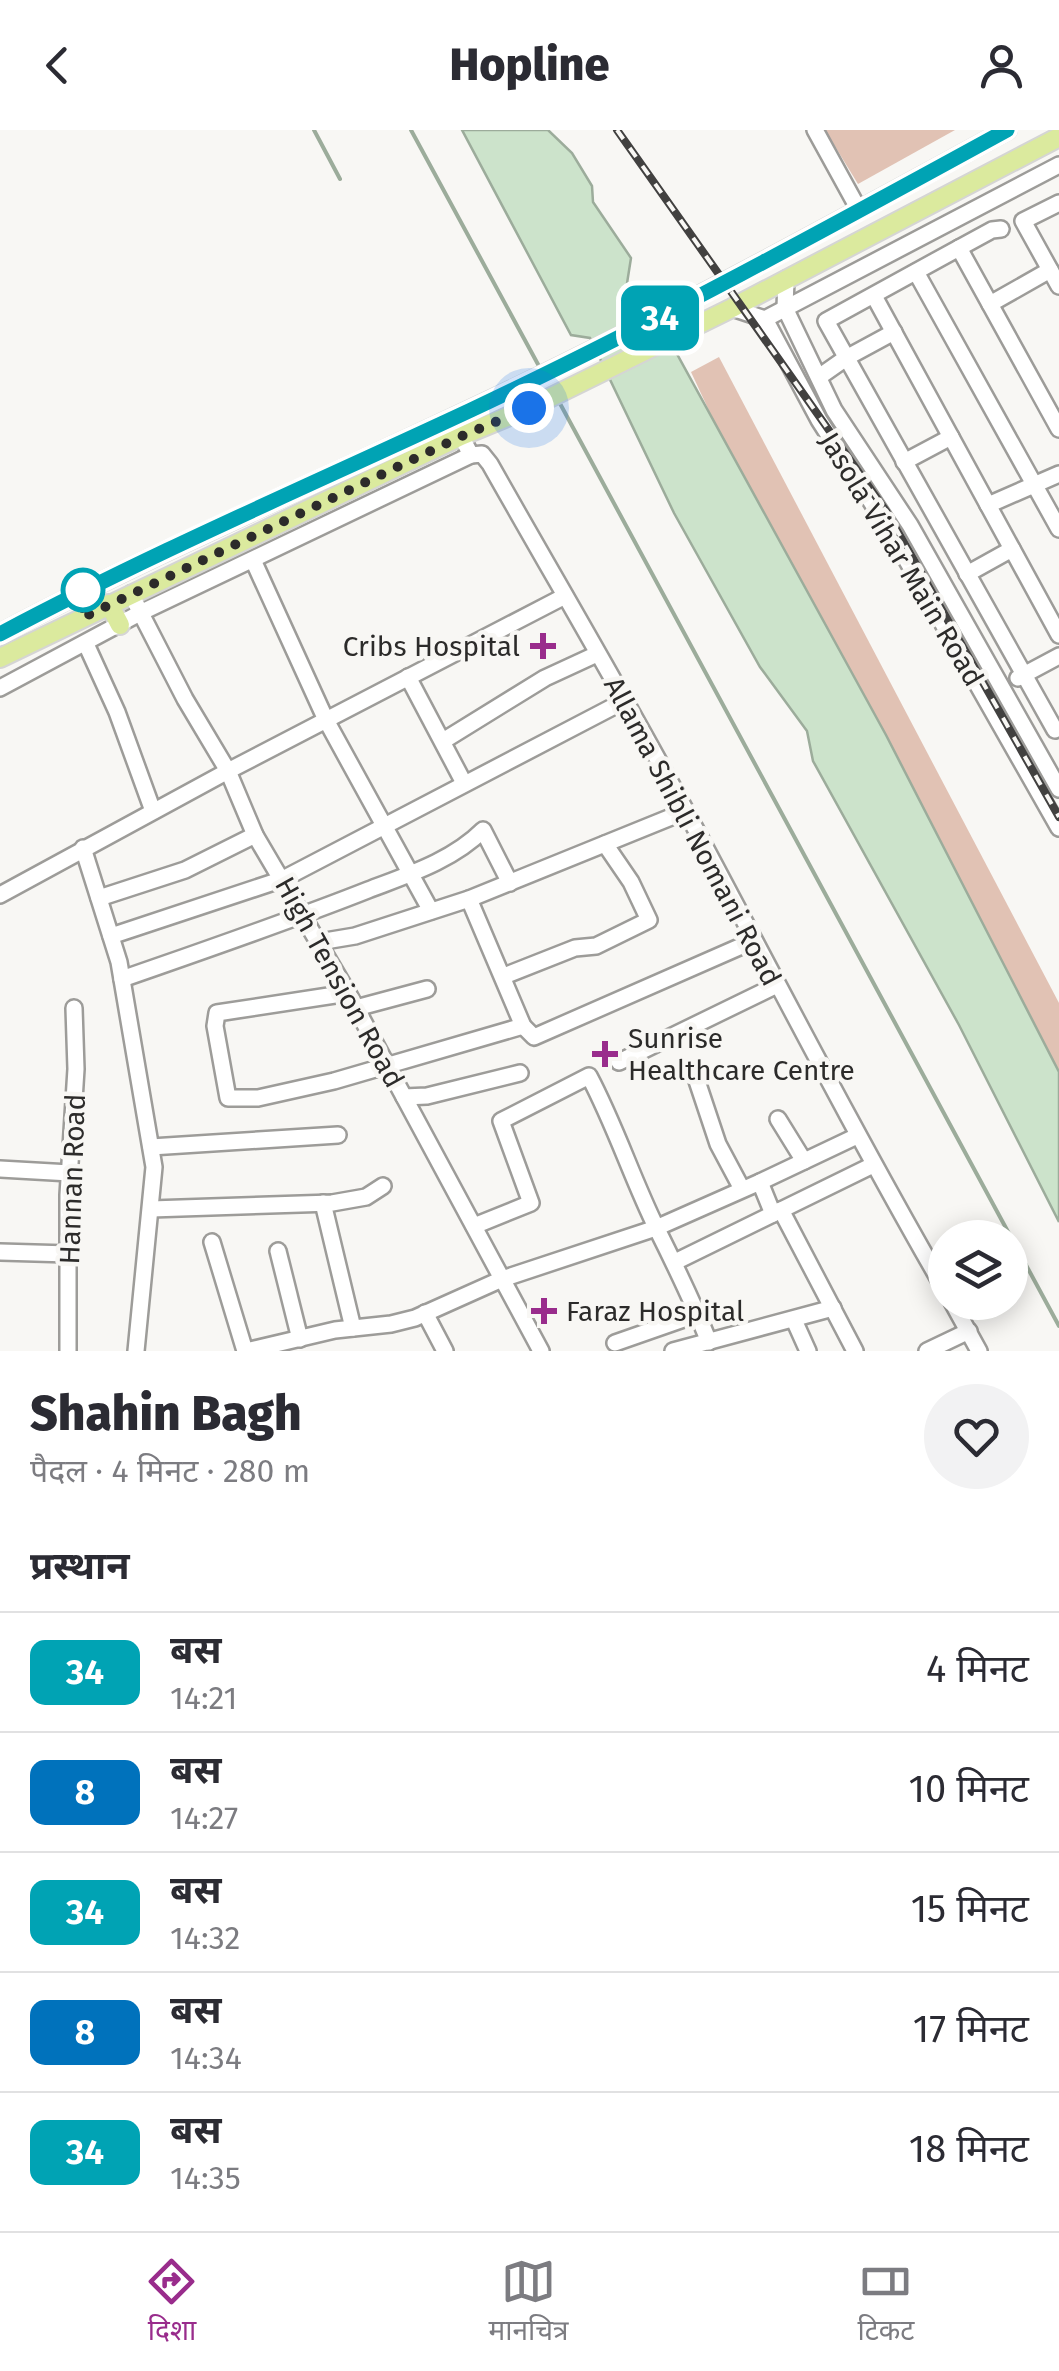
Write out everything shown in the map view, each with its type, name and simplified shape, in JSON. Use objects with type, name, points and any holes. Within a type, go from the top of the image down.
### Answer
[{"type":"main road","points":[[0,634],[130,566],[664,316],[1007,130]]},
{"type":"main road","points":[[0,658],[462,436],[529,408],[732,308],[1059,137]]},
{"type":"main road","points":[[109,604],[120,625]]},
{"type":"street","points":[[815,130],[859,210]]},
{"type":"street","points":[[732,308],[765,319],[1059,165]]},
{"type":"street","points":[[1059,203],[1022,221],[1059,286]]},
{"type":"street","points":[[1001,230],[992,230],[826,322],[1055,730]]},
{"type":"street","points":[[959,248],[1059,429]]},
{"type":"street","points":[[990,304],[1050,270]]},
{"type":"street","points":[[916,272],[1059,529]]},
{"type":"street","name":"Jasola Vihar Main Road","points":[[786,279],[785,308],[834,410],[910,525],[1003,686],[1052,759],[1059,789]]},
{"type":"street","points":[[874,296],[1059,635]]},
{"type":"street","name":"Jasola Vihar Main Road","points":[[765,319],[819,420],[893,536],[1059,828]]},
{"type":"street","points":[[819,378],[894,332]]},
{"type":"street","name":"Allama Shibli Nomani Road","points":[[462,436],[472,454],[482,454],[490,464],[565,596],[686,811],[872,1166],[928,1261]]},
{"type":"street","points":[[904,462],[951,437]]},
{"type":"street","points":[[0,688],[140,614],[472,454]]},
{"type":"street","points":[[988,505],[1059,474]]},
{"type":"street","points":[[910,525],[932,512]]},
{"type":"street","points":[[968,574],[1012,549]]},
{"type":"street","points":[[253,560],[326,720],[432,912]]},
{"type":"street","name":"High Tension Road","points":[[131,594],[185,699],[228,770],[256,834],[352,1001],[541,1351]]},
{"type":"street","points":[[0,895],[228,770],[565,596]]},
{"type":"street","points":[[86,644],[153,811]]},
{"type":"street","points":[[443,741],[545,678],[597,654]]},
{"type":"street","points":[[1003,686],[1059,656]]},
{"type":"street","points":[[408,677],[464,783]]},
{"type":"street","points":[[111,936],[282,879],[624,701]]},
{"type":"street","points":[[1029,772],[1052,759]]},
{"type":"street","points":[[319,942],[356,936],[469,899],[686,811]]},
{"type":"street","points":[[122,979],[304,916],[410,874],[457,851],[483,830],[510,883]]},
{"type":"street","points":[[99,898],[185,870],[256,834]]},
{"type":"street","points":[[504,976],[575,948],[596,946],[649,920],[631,882],[605,844]]},
{"type":"street","points":[[82,848],[122,979],[154,1167],[136,1351]]},
{"type":"street","points":[[469,899],[523,1026],[534,1037],[754,940]]},
{"type":"street","points":[[618,1062],[777,985]]},
{"type":"street","points":[[427,989],[352,1001],[217,1013],[214,1026],[228,1098],[258,1098],[523,1026]]},
{"type":"street","name":"Hannan Road","points":[[68,1351],[70,1173],[76,1068],[74,1008]]},
{"type":"street","points":[[404,1098],[520,1073]]},
{"type":"street","points":[[474,1226],[531,1202],[500,1121],[590,1076],[709,1342]]},
{"type":"street","points":[[697,1081],[718,1144],[742,1189]]},
{"type":"street","points":[[778,1119],[804,1161]]},
{"type":"street","points":[[151,1147],[338,1134]]},
{"type":"street","points":[[212,1242],[245,1351],[319,1334],[392,1324],[426,1313],[502,1279],[656,1228],[857,1136]]},
{"type":"street","points":[[675,1262],[872,1166]]},
{"type":"street","points":[[0,1169],[70,1173]]},
{"type":"street","points":[[760,1182],[856,1351]]},
{"type":"street","points":[[151,1209],[323,1203],[366,1197],[383,1186]]},
{"type":"street","points":[[323,1203],[353,1328]]},
{"type":"street","points":[[278,1251],[300,1339]]},
{"type":"street","points":[[0,1252],[68,1254]]},
{"type":"street","points":[[673,1351],[833,1308]]},
{"type":"street","points":[[426,1313],[444,1351]]},
{"type":"street","points":[[615,1343],[698,1314]]},
{"type":"street","points":[[794,1320],[808,1351]]},
{"type":"street","points":[[963,1320],[979,1351]]},
{"type":"street","points":[[927,1351],[969,1331]]},
{"type":"street","points":[[319,1334],[325,1351]]},
{"type":"shaded area","points":[[462,130],[548,130],[572,153],[592,186],[593,202],[631,258],[625,296],[655,314],[886,735],[1059,1072],[1059,1222],[959,1025],[813,761],[807,731],[760,667],[674,513],[590,338],[571,335]]},
{"type":"shaded area","points":[[825,130],[955,130],[858,184]]},
{"type":"shaded area","points":[[719,357],[1059,1003],[1059,1072],[846,704],[691,372]]},
{"type":"waterway","points":[[314,130],[340,179]]},
{"type":"waterway","points":[[411,130],[540,368]]},
{"type":"waterway","points":[[557,398],[1059,1326]]},
{"type":"railway","points":[[617,130],[886,511],[1059,817]]},
{"type":"bus line","name":"34","points":[[0,634],[119,571],[471,410],[664,316],[1007,130]]},
{"type":"place","name":"Cribs Hospital","points":[[543,646]]},
{"type":"place","name":"Sunrise Healthcare Centre","points":[[605,1054]]},
{"type":"place","name":"Faraz Hospital","points":[[544,1311]]},
{"type":"route","points":[[83,590],[82,618],[462,436],[529,408]]}]
